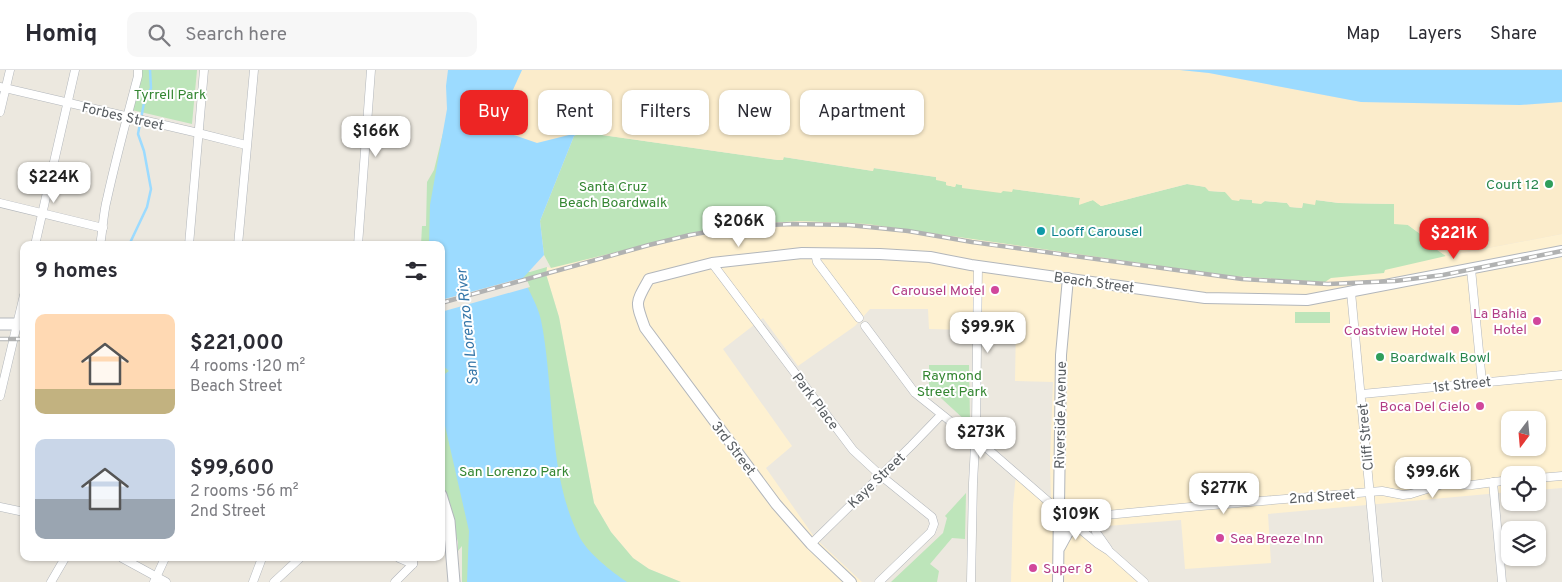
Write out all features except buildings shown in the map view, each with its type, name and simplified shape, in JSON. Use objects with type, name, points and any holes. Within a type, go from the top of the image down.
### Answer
[{"type":"main road","points":[[445,508],[449,521],[454,582]]},
{"type":"street","points":[[0,112],[3,88],[10,70]]},
{"type":"street","points":[[36,241],[75,70]]},
{"type":"street","points":[[101,241],[106,203],[138,70]]},
{"type":"street","points":[[189,241],[204,70]]},
{"type":"street","points":[[238,241],[254,70]]},
{"type":"street","points":[[358,241],[371,70]]},
{"type":"street","name":"Forbes Street","points":[[3,88],[246,145]]},
{"type":"street","points":[[0,203],[104,228]]},
{"type":"street","name":"Beach Street","points":[[637,301],[649,280],[712,263],[815,252],[919,256],[1206,298],[1307,300],[1562,251]]},
{"type":"street","points":[[815,252],[817,262],[859,318]]},
{"type":"street","name":"Park Place","points":[[712,263],[853,450],[880,475],[929,514],[934,524],[931,532],[879,582]]},
{"type":"street","points":[[971,582],[978,266]]},
{"type":"street","points":[[1471,269],[1482,382]]},
{"type":"street","name":"Riverside Avenue","points":[[1058,582],[1062,355],[1068,278]]},
{"type":"street","name":"Cliff Street","points":[[1351,292],[1378,582]]},
{"type":"street","name":"3rd Street","points":[[637,301],[638,310],[645,328],[776,504],[810,544],[851,582]]},
{"type":"street","points":[[0,396],[13,339],[10,323],[20,302]]},
{"type":"street","points":[[865,326],[915,393],[975,441],[982,444],[1144,582]]},
{"type":"street","name":"1st Street","points":[[1362,394],[1562,375]]},
{"type":"street","name":"Kaye Street","points":[[810,544],[941,415]]},
{"type":"street","points":[[1546,477],[1562,476]]},
{"type":"street","name":"2nd Street","points":[[1073,523],[1080,518],[1096,516],[1370,492],[1403,495],[1442,484],[1472,485],[1501,481]]},
{"type":"street","points":[[1493,482],[1502,582]]},
{"type":"street","points":[[0,507],[20,511]]},
{"type":"street","points":[[1096,516],[1096,532],[1109,551]]},
{"type":"street","points":[[1059,550],[1073,523]]},
{"type":"street","points":[[51,582],[63,561]]},
{"type":"street","points":[[127,561],[155,579],[166,582]]},
{"type":"street","points":[[155,579],[164,561]]},
{"type":"street","points":[[253,582],[261,561]]},
{"type":"street","points":[[274,582],[297,561]]},
{"type":"street","points":[[395,582],[413,561]]},
{"type":"shaded area","points":[[936,180],[1080,198],[1253,200],[1446,256],[1562,234],[1562,488],[1546,489],[1546,466],[1501,466],[1501,493],[1268,514],[1271,563],[1185,569],[1181,520],[1095,527],[1086,529],[1144,582],[1011,582],[1013,505],[1016,474],[1051,503],[1050,461],[1053,382],[1015,381],[1016,320],[976,320],[975,328],[968,330],[929,329],[928,309],[870,309],[855,326],[798,366],[763,318],[723,349],[792,446],[766,468],[815,538],[862,582],[681,582],[649,569],[633,558],[611,532],[594,503],[559,317],[546,274],[547,267],[551,268],[544,255]]},
{"type":"green space","name":"Tyrrell Park","points":[[141,70],[197,70],[192,124],[132,110]]},
{"type":"green space","name":"San Lorenzo Park","points":[[446,121],[483,270],[530,272],[547,267],[546,274],[559,317],[594,503],[611,532],[633,558],[649,569],[681,582],[462,582],[462,546],[458,551],[458,542],[445,495],[445,241],[421,241],[422,226],[426,226],[427,182],[434,170]]},
{"type":"green space","name":"Santa Cruz Beach Boardwalk","points":[[602,135],[778,160],[783,157],[873,171],[873,168],[936,177],[946,182],[946,185],[955,187],[956,184],[962,185],[962,187],[1003,191],[1012,189],[1080,198],[1079,204],[1093,200],[1101,206],[1187,184],[1206,187],[1209,191],[1225,192],[1239,199],[1287,203],[1290,207],[1302,208],[1303,203],[1316,200],[1339,203],[1394,204],[1408,225],[1434,244],[1433,247],[1446,256],[1385,270],[1384,273],[1331,278],[1325,282],[1231,276],[867,224],[800,221],[711,229],[551,268],[544,255],[540,221],[574,136]]},
{"type":"green space","points":[[1295,312],[1330,312],[1330,323],[1295,323]]},
{"type":"green space","name":"Raymond Street Park","points":[[929,365],[969,365],[970,421],[967,422],[929,387]]},
{"type":"green space","points":[[966,493],[965,539],[952,538],[930,564],[939,571],[937,582],[891,582],[943,533],[947,518],[945,516]]},
{"type":"sand","points":[[522,70],[1180,70],[1209,73],[1361,102],[1520,105],[1562,102],[1562,234],[1446,256],[1433,247],[1434,244],[1408,225],[1394,224],[1394,204],[1339,203],[1316,200],[1315,205],[1303,203],[1302,208],[1290,207],[1287,203],[1265,201],[1261,204],[1252,203],[1252,200],[1232,200],[1225,192],[1209,191],[1205,187],[1187,184],[1101,206],[1093,200],[1079,205],[1080,198],[1013,189],[1012,192],[1003,191],[1001,193],[962,188],[962,185],[956,184],[955,187],[946,185],[946,182],[936,180],[936,177],[874,168],[873,171],[784,157],[783,160],[778,160],[602,135],[612,135],[612,90],[538,90],[538,135],[569,135],[537,143],[514,135],[528,135],[528,90],[513,90]]},
{"type":"water","name":"San Lorenzo Park","points":[[448,70],[522,70],[513,90],[460,90],[460,135],[514,135],[537,143],[576,135],[540,221],[544,255],[523,278],[536,304],[541,320],[557,460],[569,513],[580,538],[589,550],[608,568],[627,582],[467,582],[469,531],[445,426],[445,374],[449,371],[445,368],[445,241],[429,241],[430,205],[447,109],[446,86]]},
{"type":"water","points":[[1180,70],[1562,70],[1562,102],[1520,105],[1361,102],[1209,73]]},
{"type":"pier","points":[[526,278],[530,287],[445,311],[445,299]]},
{"type":"waterway","points":[[131,241],[147,207],[151,189],[144,151],[138,134],[144,103],[151,88],[150,70]]},
{"type":"railway","points":[[445,302],[649,245],[740,226],[793,224],[849,225],[908,231],[972,242],[1242,279],[1328,284],[1395,281],[1443,275],[1562,251]]},
{"type":"railway","points":[[0,339],[20,339]]},
{"type":"place","name":"Court 12","points":[[1549,184]]},
{"type":"place","name":"Looff Carousel","points":[[1041,231]]},
{"type":"place","name":"Carousel Motel","points":[[995,290]]},
{"type":"place","name":"La Bahia Hotel","points":[[1537,321]]},
{"type":"place","name":"Coastview Hotel","points":[[1455,330]]},
{"type":"place","name":"Boardwalk Bowl","points":[[1380,357]]},
{"type":"place","name":"Boca Del Cielo","points":[[1480,406]]},
{"type":"place","name":"Sea Breeze Inn","points":[[1220,538]]},
{"type":"place","name":"Super 8","points":[[1033,568]]},
{"type":"water label","name":"San Lorenzo River","points":[[467,327]]}]
